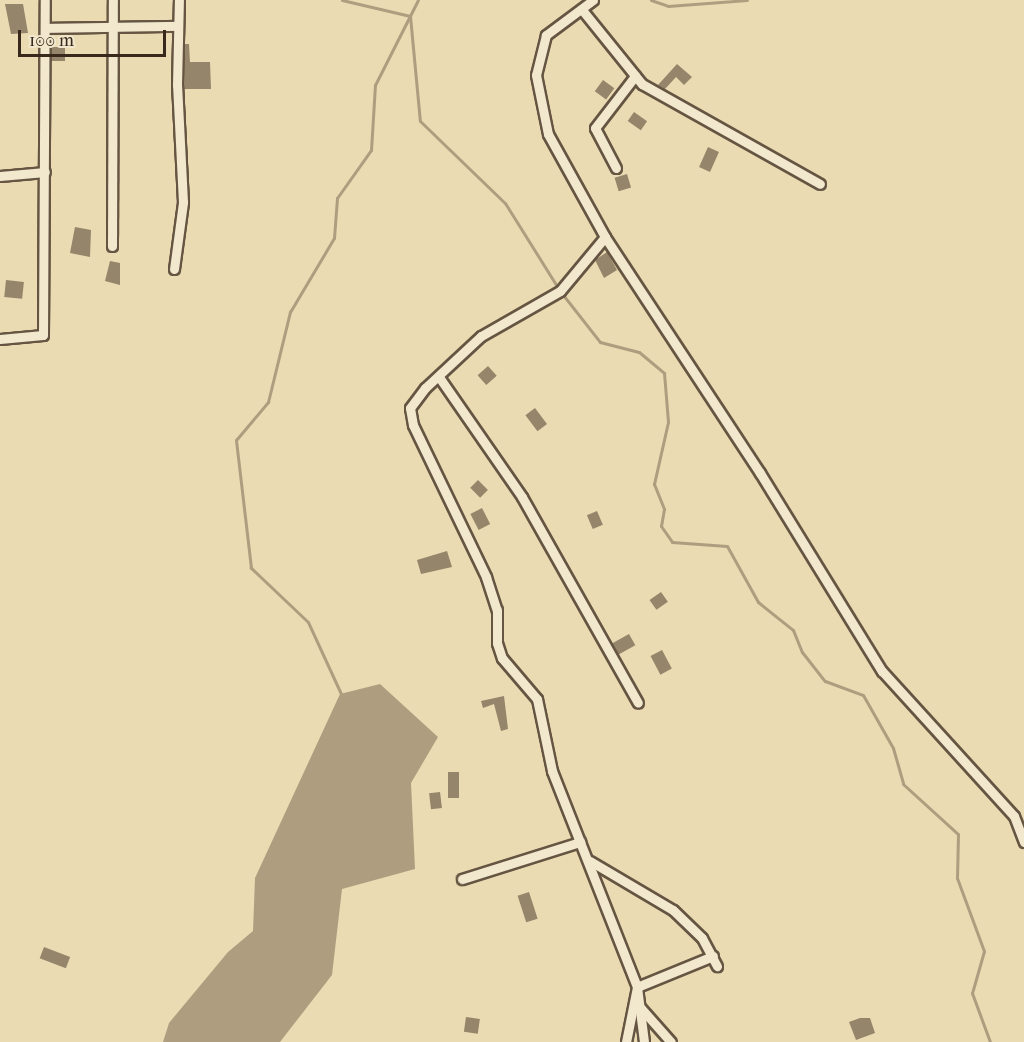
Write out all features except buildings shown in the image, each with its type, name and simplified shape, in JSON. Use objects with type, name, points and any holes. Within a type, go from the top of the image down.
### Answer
[{"type":"street","points":[[0,339],[43,335],[45,0]]},
{"type":"street","points":[[112,246],[113,0]]},
{"type":"street","points":[[174,269],[183,202],[179,0]]},
{"type":"street","points":[[594,0],[584,11],[546,35],[537,64],[537,87],[548,134],[605,237],[760,473],[882,671],[1014,816],[1024,842]]},
{"type":"street","points":[[584,11],[634,76],[652,91],[820,184]]},
{"type":"street","points":[[45,28],[178,26]]},
{"type":"street","points":[[616,168],[595,128],[634,76]]},
{"type":"street","points":[[0,176],[45,172]]},
{"type":"street","points":[[605,237],[560,291],[482,336],[413,400],[413,425],[486,578],[497,610],[497,643],[502,658],[537,699],[552,771],[580,842],[590,861],[637,987],[644,1042]]},
{"type":"street","points":[[439,377],[522,497],[638,703]]},
{"type":"street","points":[[462,879],[580,842]]},
{"type":"street","points":[[590,861],[673,910],[713,956],[717,966]]},
{"type":"street","points":[[637,987],[713,956]]},
{"type":"street","points":[[627,1042],[637,987]]},
{"type":"street","points":[[639,1006],[671,1042]]},
{"type":"shaded area","points":[[380,684],[438,737],[411,783],[415,869],[342,889],[332,975],[280,1042],[163,1042],[169,1023],[228,952],[253,931],[255,878],[340,694]]},
{"type":"waterway","points":[[342,0],[410,16],[420,121],[505,203],[560,291],[600,342],[639,352],[664,373],[668,422],[654,484],[664,509],[661,526],[672,542],[727,546],[758,602],[793,630],[802,652],[825,681],[863,695],[893,748],[903,784],[958,834],[957,878],[984,951],[972,993],[990,1042]]},
{"type":"waterway","points":[[342,696],[308,622],[251,568],[236,440],[268,402],[290,312],[334,238],[337,198],[371,150],[375,85],[418,0]]},
{"type":"waterway","points":[[651,0],[668,6],[747,0]]}]
